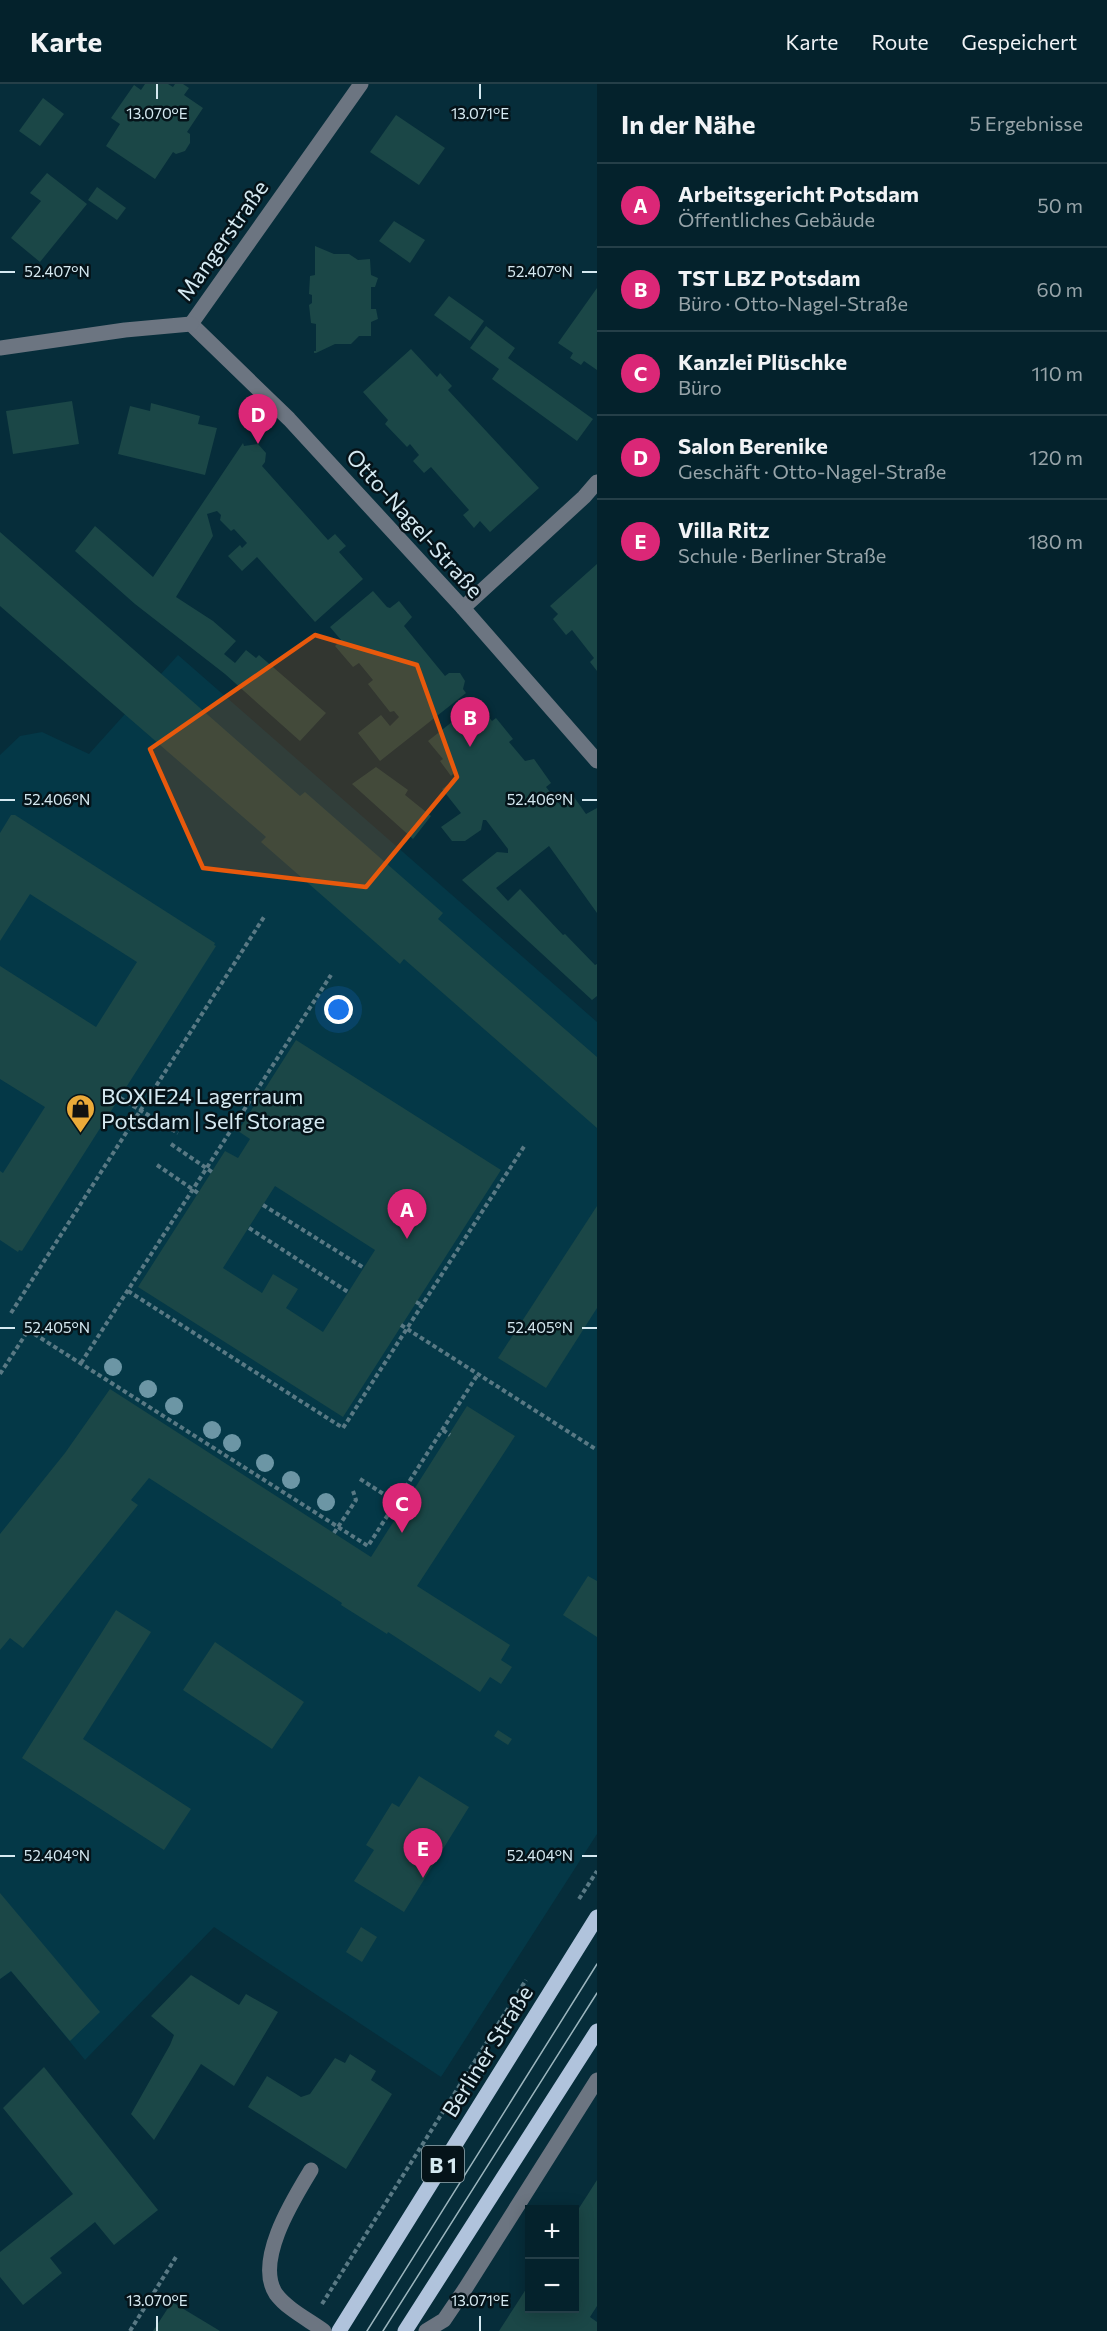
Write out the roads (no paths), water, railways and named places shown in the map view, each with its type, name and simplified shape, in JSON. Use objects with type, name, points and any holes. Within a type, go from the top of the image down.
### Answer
[{"type":"main road","name":"Berliner Straße","points":[[339,2331],[597,1917]]},
{"type":"main road","name":"B 1","points":[[405,2331],[597,2031]]},
{"type":"street","name":"Mangerstraße","points":[[0,348],[125,330],[191,324],[361,84]]},
{"type":"street","name":"Otto-Nagel-Straße","points":[[191,324],[289,419],[463,608],[597,761]]},
{"type":"street","points":[[463,608],[584,497],[597,482]]},
{"type":"street","points":[[426,2331],[444,2319],[465,2289],[597,2080]]},
{"type":"street","points":[[311,2170],[285,2215],[272,2251],[270,2278],[276,2294],[324,2331]]},
{"type":"tram line","points":[[367,2331],[597,1964]]},
{"type":"tram line","points":[[383,2331],[597,1993]]},
{"type":"place","name":"Salon Berenike","points":[[258,444]]},
{"type":"place","name":"TST LBZ Potsdam","points":[[470,747]]},
{"type":"place","name":"BOXIE24 Lagerraum Potsdam | Self Storage","points":[[80,1134]]},
{"type":"place","name":"Arbeitsgericht Potsdam","points":[[407,1239]]},
{"type":"place","name":"Kanzlei Plüschke","points":[[402,1533]]},
{"type":"place","name":"Villa Ritz","points":[[423,1878]]}]
